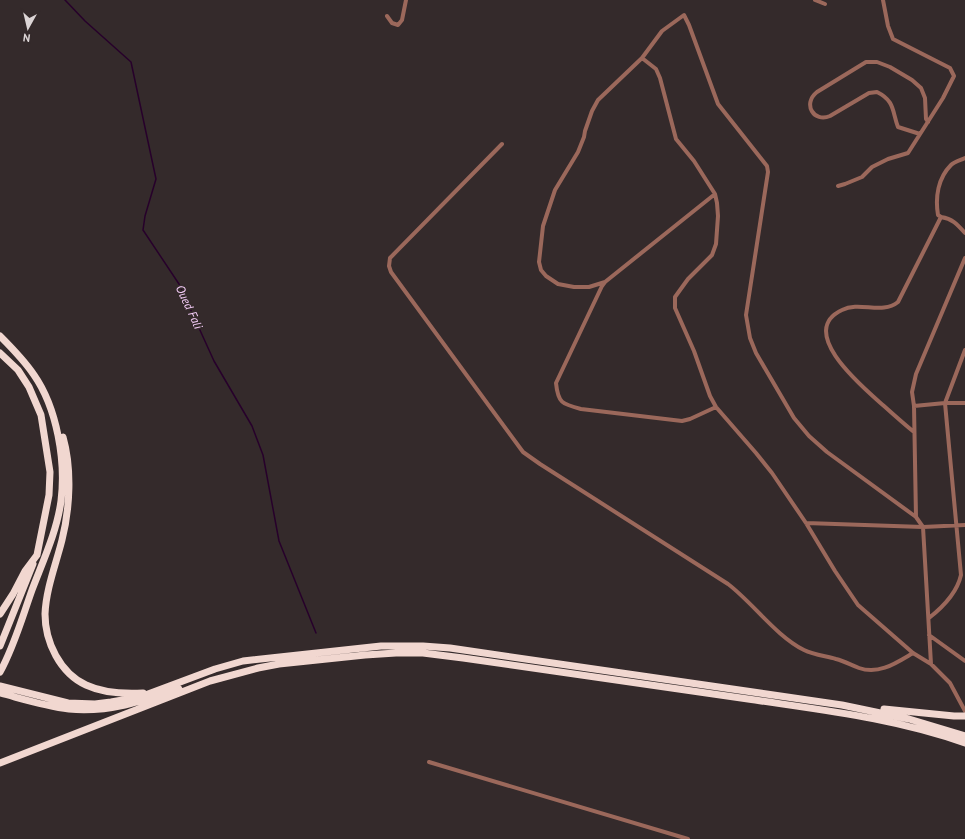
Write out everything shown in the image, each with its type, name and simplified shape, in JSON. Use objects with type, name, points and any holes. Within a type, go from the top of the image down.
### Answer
[{"type":"highway","points":[[0,336],[25,363],[35,377],[64,440],[69,481],[68,503],[63,538],[48,593],[46,606],[45,616],[49,642],[59,661],[66,670],[87,686],[112,692],[151,692]]},
{"type":"highway","points":[[0,354],[18,370],[29,387],[41,415],[50,472],[49,495],[37,554],[0,646]]},
{"type":"highway","points":[[0,672],[46,555],[61,501],[62,470],[59,443],[54,419]]},
{"type":"highway","points":[[0,614],[25,571],[37,554]]},
{"type":"highway","points":[[0,686],[58,701],[78,704],[117,702],[140,697],[215,668],[243,661],[381,646],[423,646],[450,648],[842,705],[909,719],[965,736]]},
{"type":"highway","points":[[0,763],[210,681],[258,668],[279,664],[366,655],[423,653],[630,681],[872,718],[913,727],[965,743]]},
{"type":"highway","points":[[0,693],[61,708],[104,709],[135,703],[238,670],[258,668]]},
{"type":"highway","points":[[863,710],[881,709],[965,716]]},
{"type":"street","points":[[387,16],[392,23],[398,25],[402,20],[406,0]]},
{"type":"street","points":[[815,0],[825,4]]},
{"type":"street","points":[[838,186],[862,177],[872,167],[888,159],[908,153],[951,84],[954,76],[950,68],[894,39],[888,26],[883,0]]},
{"type":"street","points":[[605,282],[589,287],[574,287],[558,284],[546,276],[541,270],[539,262],[543,226],[555,190],[578,152],[592,111],[598,100],[642,58],[662,31],[684,15],[718,104],[767,166],[768,172],[746,315],[750,338],[756,353],[794,418],[809,436],[827,452],[916,517],[922,527],[931,664]]},
{"type":"street","points":[[642,58],[656,69],[660,78],[676,139],[694,161],[715,194],[718,216],[716,244],[712,255],[688,279],[675,297],[675,308],[694,352],[710,396],[716,407],[772,473],[858,605],[912,653],[931,664],[950,683],[965,711]]},
{"type":"street","points":[[920,134],[898,127],[892,104],[877,92],[869,93],[826,118],[820,117],[812,112],[810,98],[817,92],[866,62],[877,62],[890,67],[912,80],[921,88],[925,98],[926,119],[928,122]]},
{"type":"street","points":[[502,144],[390,258],[388,266],[400,285],[523,452],[728,584],[794,645],[805,651],[837,659],[871,671],[881,670],[897,663],[912,653]]},
{"type":"street","points":[[965,158],[952,164],[938,186],[936,198],[938,215],[950,219],[958,224],[965,233]]},
{"type":"street","points":[[715,194],[605,282],[556,383],[557,395],[565,404],[581,409],[682,421],[716,407]]},
{"type":"street","points":[[914,432],[861,386],[844,369],[829,344],[826,334],[827,326],[836,314],[848,308],[890,308],[898,302],[941,217]]},
{"type":"street","points":[[916,517],[914,406],[912,392],[913,382],[965,258]]},
{"type":"street","points":[[929,618],[942,608],[959,584],[961,575],[945,403],[965,350]]},
{"type":"street","points":[[914,406],[965,403]]},
{"type":"street","points":[[806,523],[922,527],[965,525]]},
{"type":"street","points":[[929,635],[965,661]]},
{"type":"street","points":[[429,762],[688,839]]},
{"type":"waterway","name":"Oued Fali","points":[[65,0],[85,21],[131,62],[156,179],[145,216],[143,230],[179,284],[214,361],[252,426],[263,455],[279,541],[316,633]]}]
